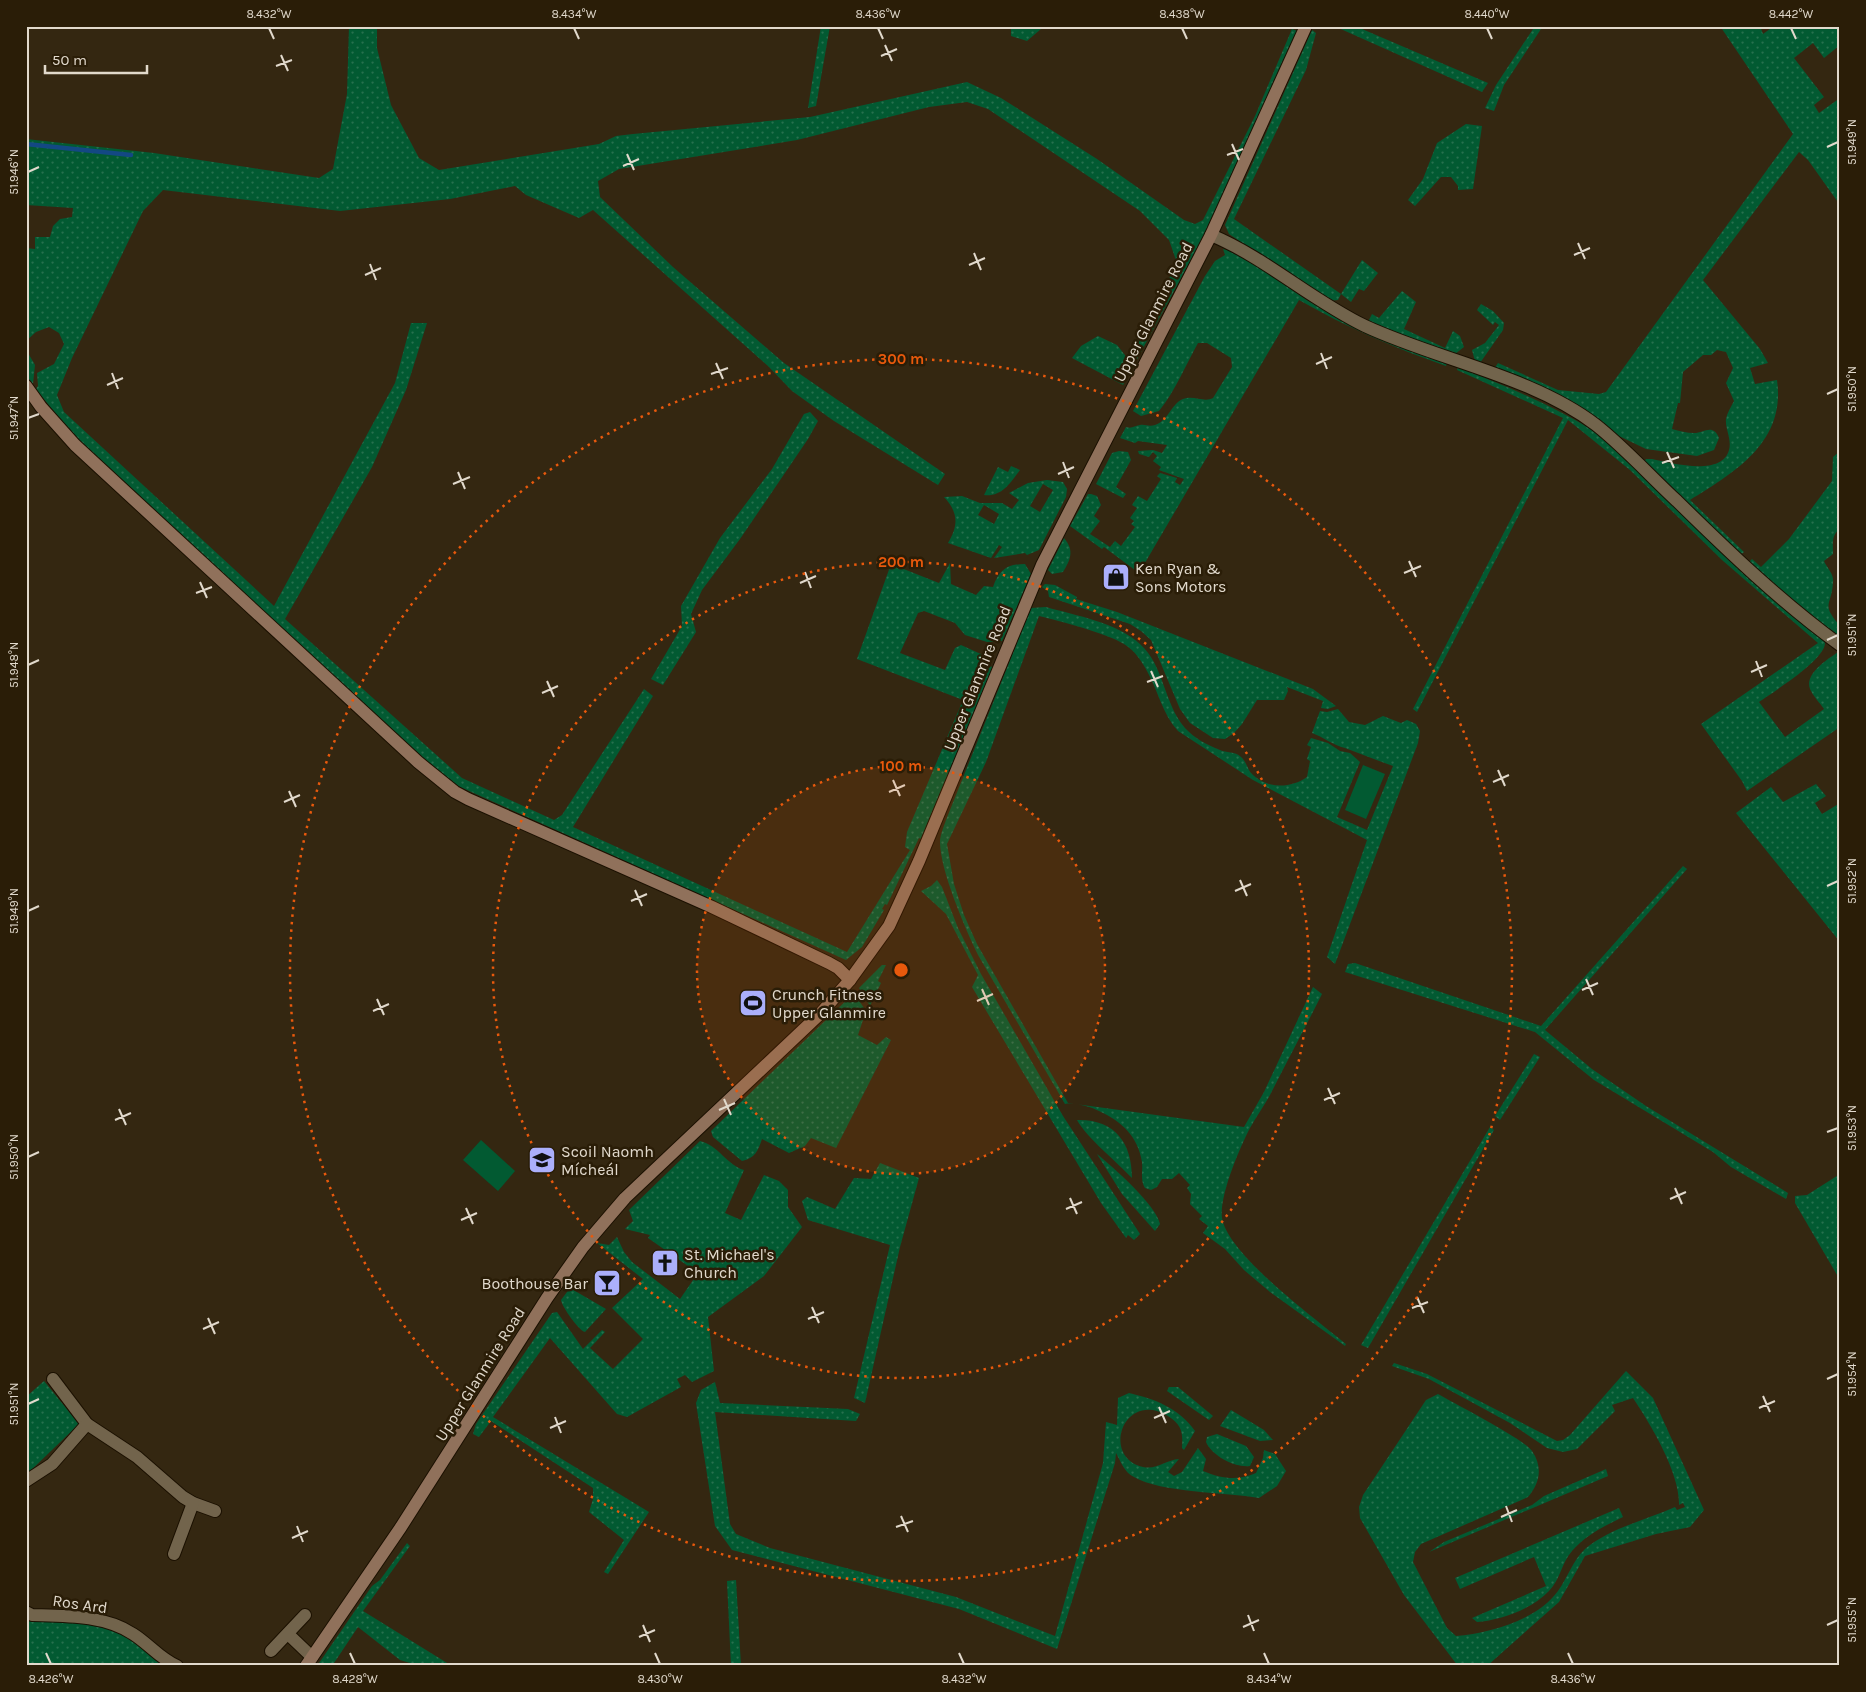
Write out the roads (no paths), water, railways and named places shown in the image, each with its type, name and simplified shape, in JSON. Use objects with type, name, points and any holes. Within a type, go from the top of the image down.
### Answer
[{"type":"main road","name":"Upper Glanmire Road","points":[[309,1661],[401,1527],[547,1298],[589,1240],[625,1198],[821,1013],[879,944],[898,909],[1040,569],[1211,235],[1306,26]]},
{"type":"main road","points":[[26,386],[41,407],[75,445],[418,762],[455,792],[712,907],[829,963],[838,968],[850,980]]},
{"type":"street","points":[[1211,235],[1244,250],[1326,306],[1366,326],[1516,383],[1582,416],[1632,457],[1754,577],[1808,622],[1840,645]]},
{"type":"street","points":[[53,1379],[87,1424],[137,1457],[194,1503],[215,1511]]},
{"type":"street","points":[[26,1481],[52,1464],[87,1424]]},
{"type":"street","points":[[174,1554],[194,1503]]},
{"type":"street","name":"Ros Ard","points":[[26,1612],[32,1615],[85,1618],[119,1627],[133,1634],[154,1652],[177,1666]]},
{"type":"street","points":[[272,1651],[305,1615]]},
{"type":"street","points":[[288,1634],[309,1661]]},
{"type":"waterway","points":[[26,144],[131,155]]},
{"type":"place","name":"Ken Ryan & Sons Motors","points":[[1116,577]]},
{"type":"place","name":"Crunch Fitness Upper Glanmire","points":[[753,1003]]},
{"type":"place","name":"Scoil Naomh Mícheál","points":[[542,1160]]},
{"type":"place","name":"St. Michael's Church","points":[[665,1263]]},
{"type":"place","name":"Boothouse Bar","points":[[607,1283]]}]
